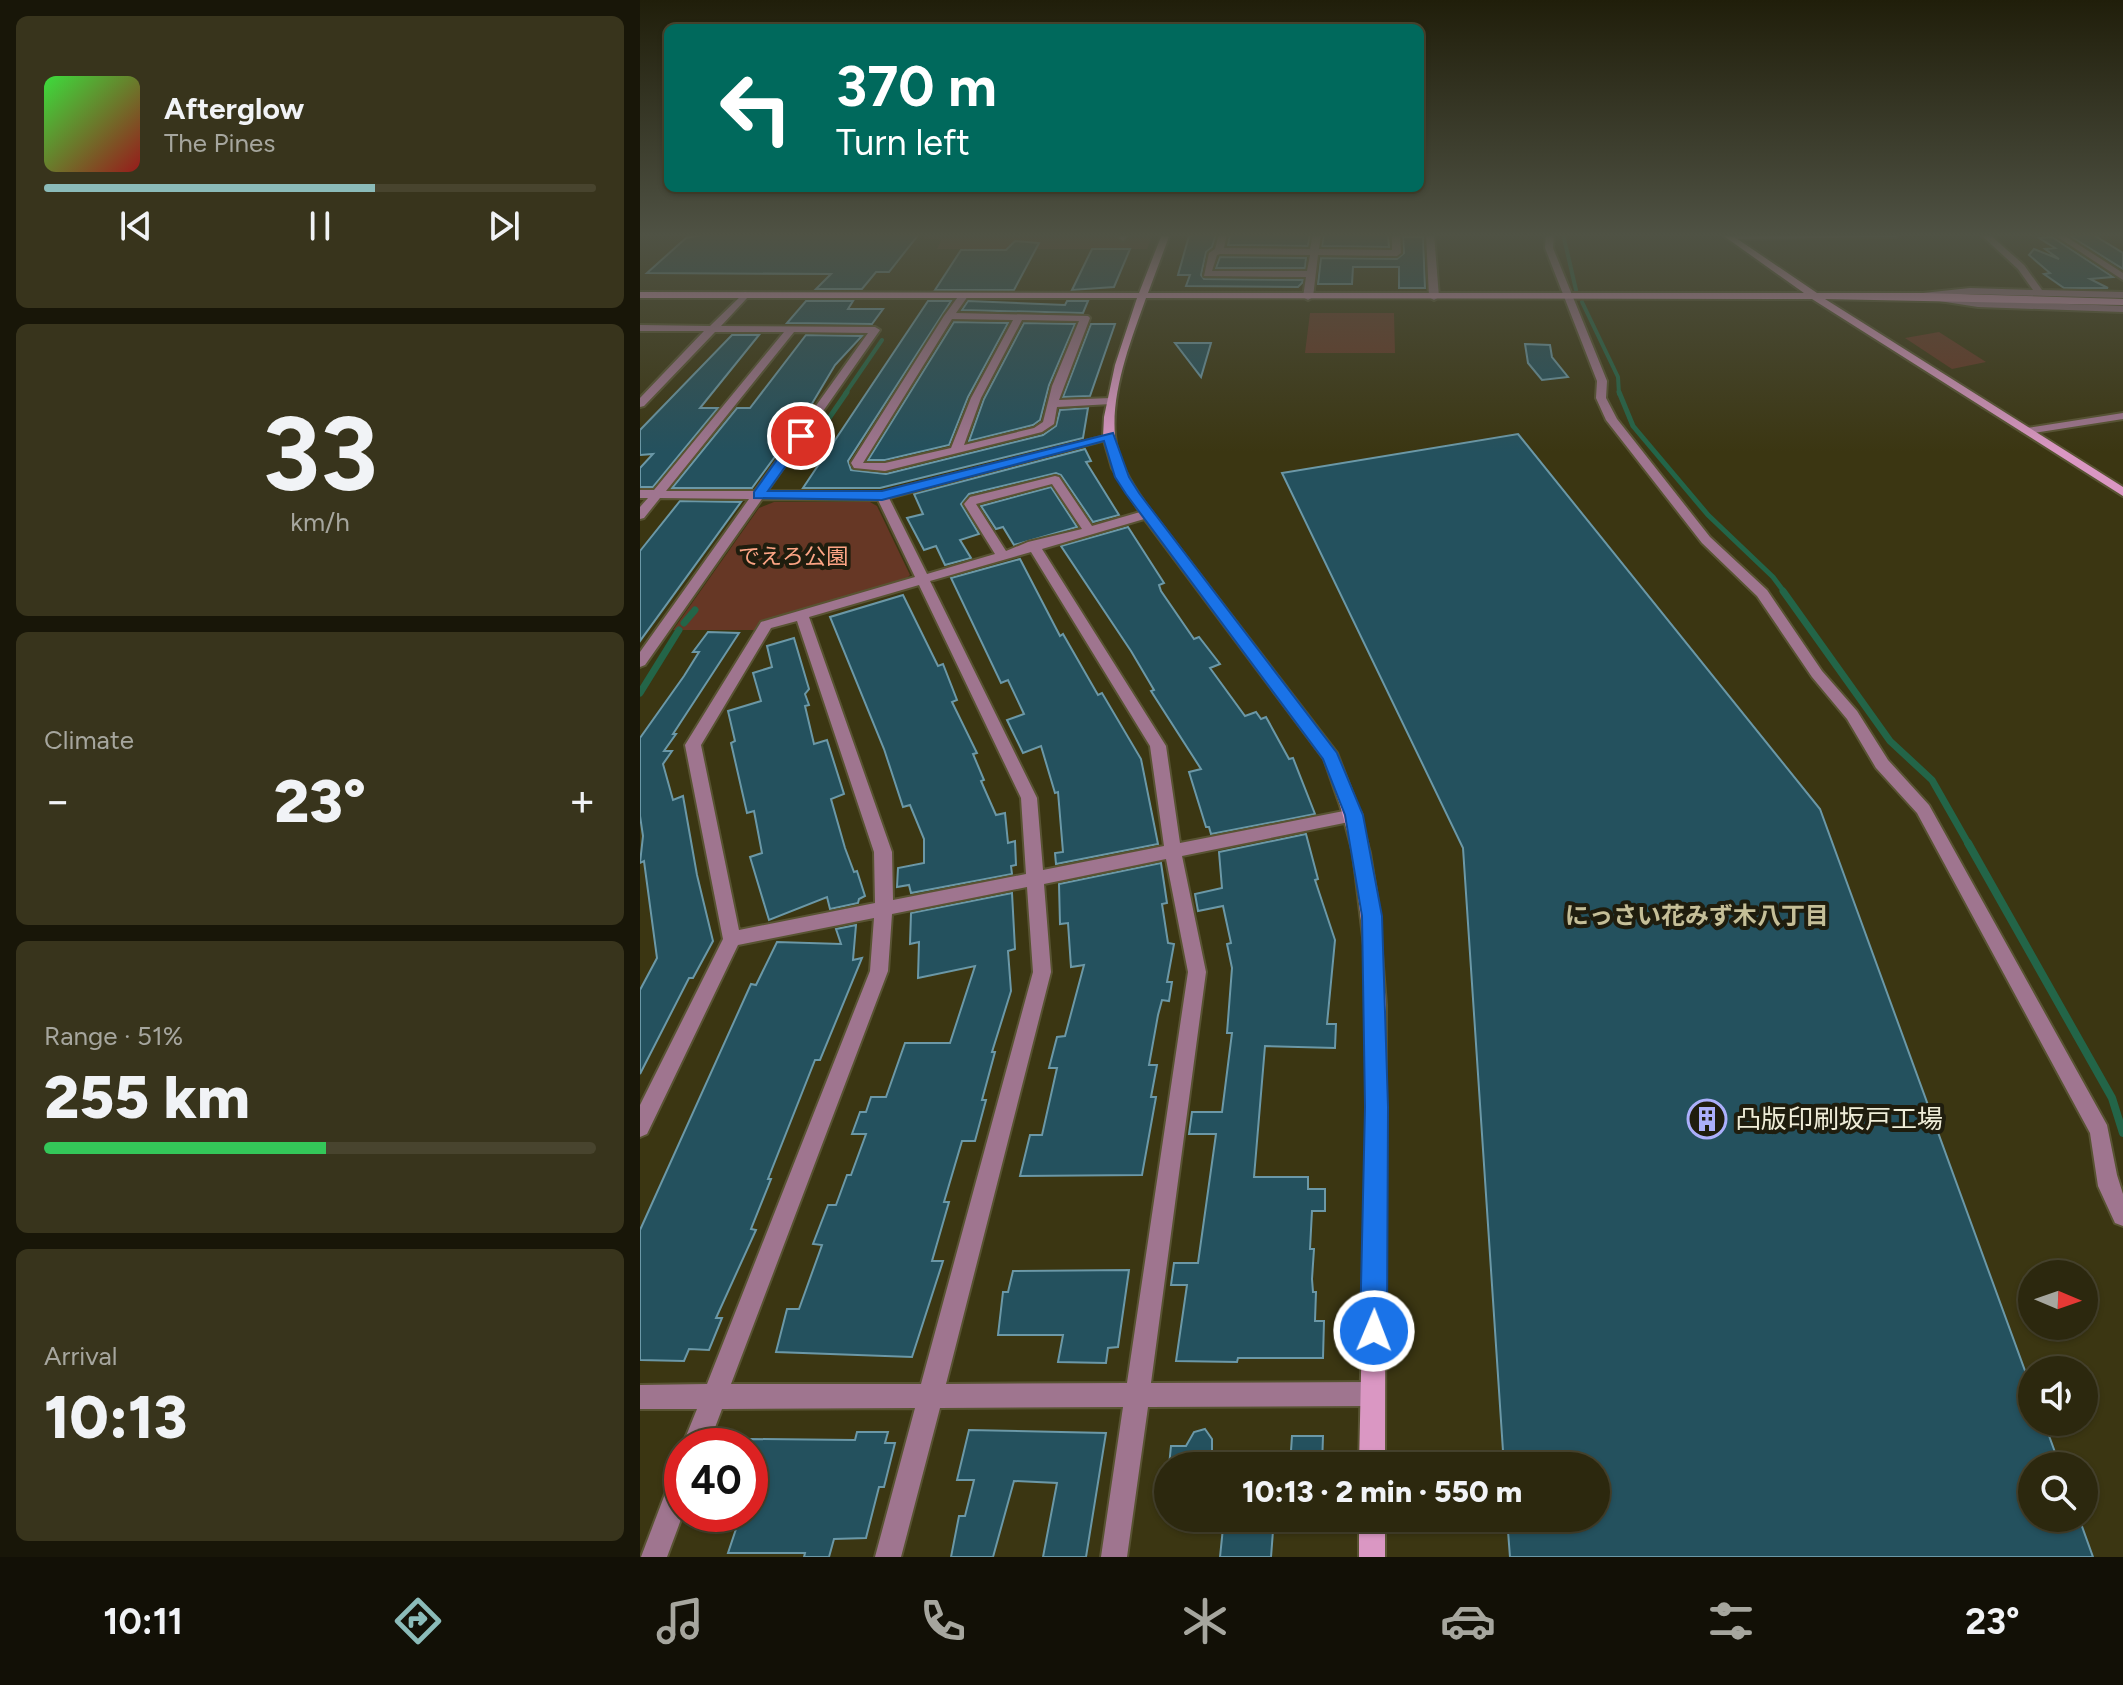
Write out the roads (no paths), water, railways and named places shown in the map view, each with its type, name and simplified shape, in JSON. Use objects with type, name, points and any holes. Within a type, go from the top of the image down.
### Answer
[{"type":"street","points":[[640,404],[733,307]]},
{"type":"street","points":[[949,316],[1085,318],[1045,428],[885,467],[863,467],[857,463],[949,316],[956,307]]},
{"type":"street","points":[[1141,307],[1111,401],[1109,436],[1122,477],[1331,757],[1354,815],[1372,916],[1375,974],[1372,1452]]},
{"type":"street","points":[[1571,307],[1602,381],[1601,398],[1612,420],[1706,540],[1762,593],[1817,674],[1852,715],[1882,764],[1923,809],[2100,1132],[2101,1156],[2114,1202],[2123,1215]]},
{"type":"street","points":[[1831,307],[2123,492]]},
{"type":"street","points":[[2032,307],[2120,311]]},
{"type":"street","points":[[956,450],[976,398],[1019,317]]},
{"type":"street","points":[[640,328],[875,330],[640,662]]},
{"type":"street","points":[[640,515],[791,330]]},
{"type":"street","points":[[1052,404],[1111,401]]},
{"type":"street","points":[[2027,431],[2123,416]]},
{"type":"street","points":[[640,494],[882,496],[1109,436]]},
{"type":"street","points":[[1002,555],[970,504],[974,500],[1055,480],[1089,530]]},
{"type":"street","points":[[882,496],[1029,798],[1042,972],[888,1557]]},
{"type":"street","points":[[640,1127],[732,939],[693,745],[766,625],[1147,514]]},
{"type":"street","points":[[1033,545],[1158,746],[1173,852],[1197,972],[1114,1557]]},
{"type":"street","points":[[702,1428],[879,971],[884,908],[883,852],[802,616]]},
{"type":"street","points":[[732,939],[1354,815]]},
{"type":"street","points":[[640,1397],[1373,1394]]},
{"type":"street","points":[[654,1557],[664,1530]]},
{"type":"street","points":[[1372,1532],[1372,1557]]},
{"type":"waterway","points":[[1584,307],[1618,377],[1619,394]]},
{"type":"waterway","points":[[845,394],[882,340]]},
{"type":"waterway","points":[[796,466],[847,392]]},
{"type":"waterway","points":[[1619,392],[1633,426],[1708,515],[1773,577],[1785,593]]},
{"type":"waterway","points":[[1783,591],[1890,741],[1932,780],[1969,845]]},
{"type":"waterway","points":[[684,623],[695,610]]},
{"type":"waterway","points":[[640,693],[679,630]]},
{"type":"waterway","points":[[1968,843],[2112,1098],[2123,1133]]},
{"type":"place","name":"凸版印刷坂戸工場","points":[[1707,1119]]},
{"type":"district","name":"にっさい花みず木八丁目","points":[[1697,915]]},
{"type":"park label","name":"でえろ公園","points":[[793,556]]}]
